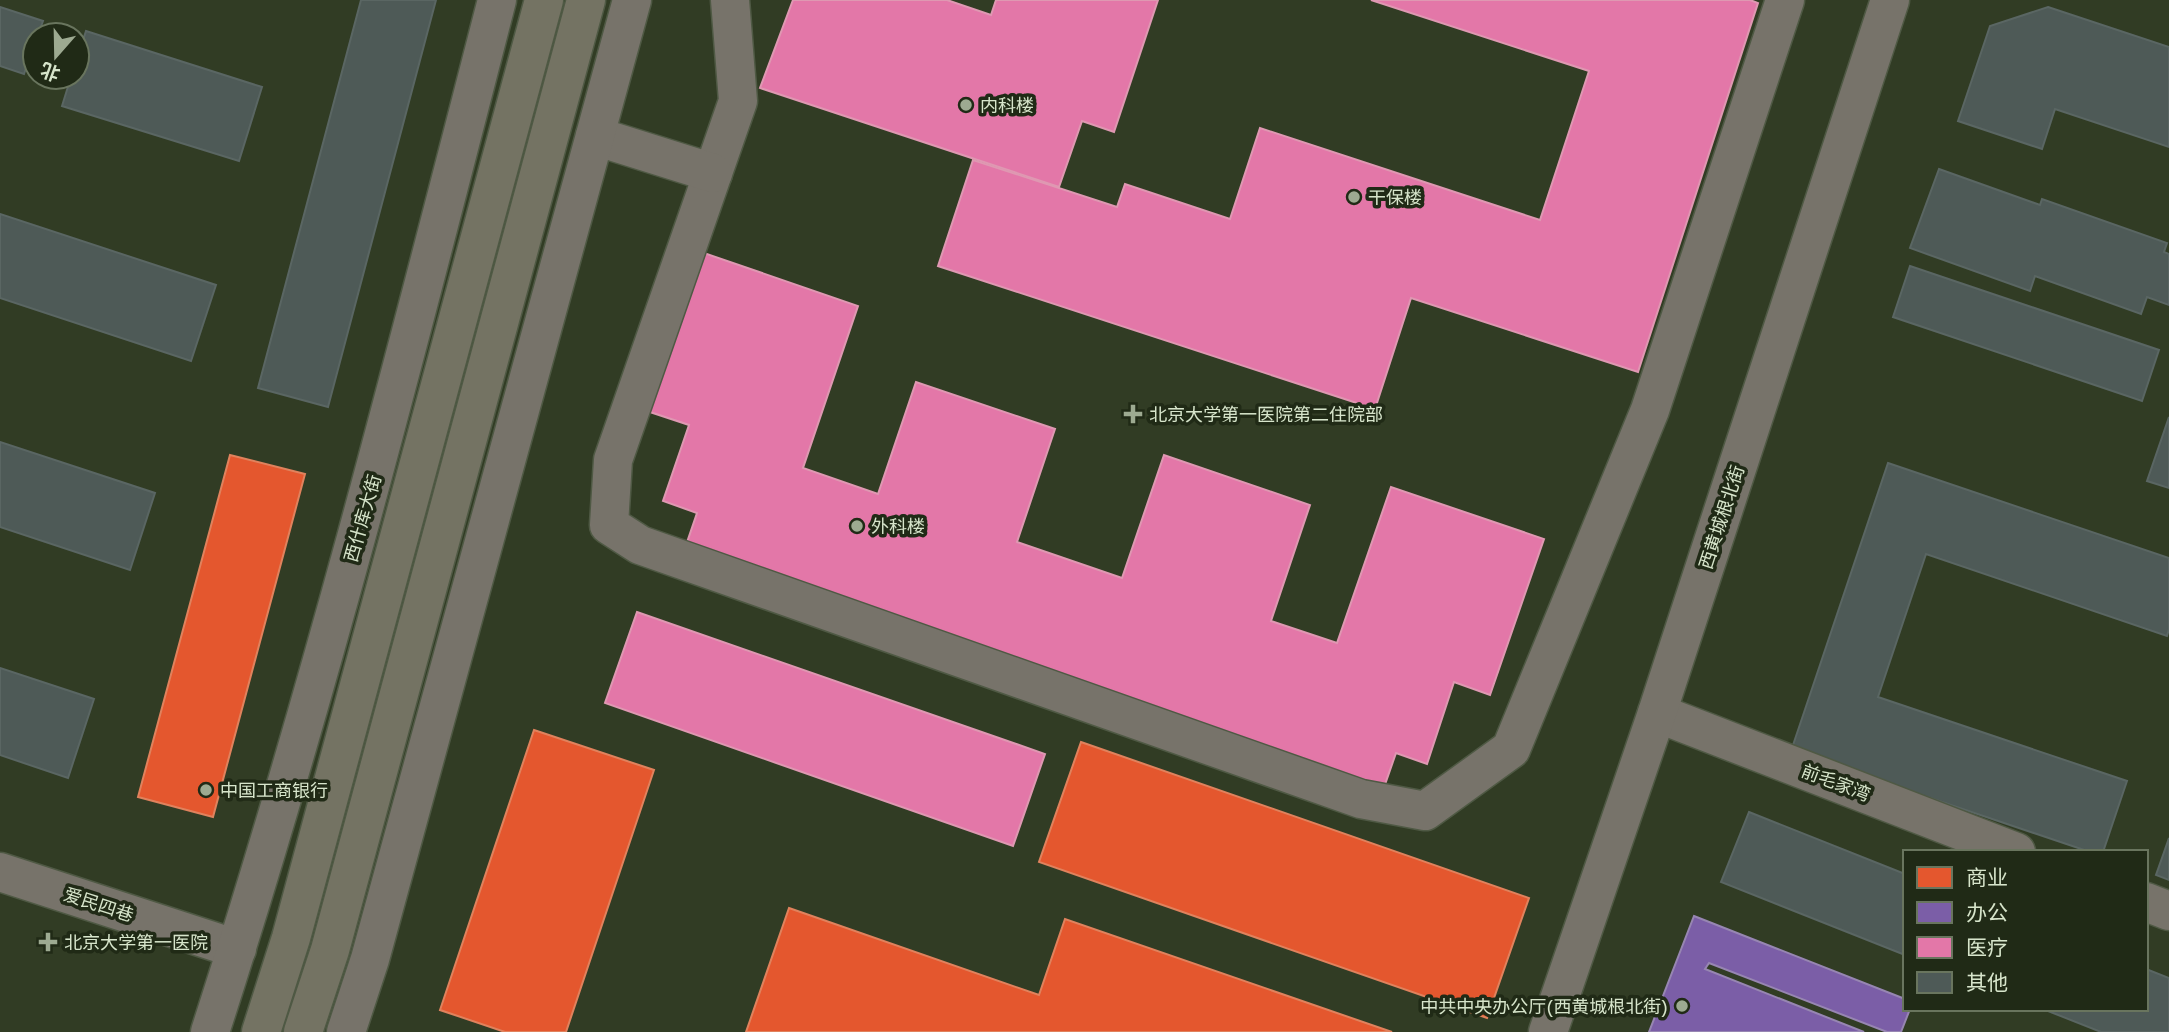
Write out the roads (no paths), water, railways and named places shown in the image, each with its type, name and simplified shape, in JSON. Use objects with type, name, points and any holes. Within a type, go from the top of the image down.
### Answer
[{"type":"main road","points":[[261,1032],[295,925],[544,0]]},
{"type":"main road","points":[[303,1032],[330,950],[586,0]]},
{"type":"street","name":"西什库大街","points":[[210,1032],[237,949],[366,507],[497,0]]},
{"type":"street","points":[[346,1032],[370,959],[632,0]]},
{"type":"street","points":[[730,0],[738,101],[613,460],[609,525],[640,545],[1335,790],[1361,799],[1425,811],[1511,749],[1650,410],[1785,0]]},
{"type":"street","name":"西黄城根北街","points":[[1548,1032],[1657,713],[1890,0]]},
{"type":"street","points":[[595,136],[713,173]]},
{"type":"street","name":"前毛家湾","points":[[1657,713],[2011,850]]},
{"type":"street","name":"爱民四巷","points":[[0,872],[237,949]]},
{"type":"street","points":[[2148,903],[2169,911]]},
{"type":"place","name":"内科楼","points":[[966,105]]},
{"type":"place","name":"干保楼","points":[[1354,197]]},
{"type":"place","name":"北京大学第一医院第二住院部","points":[[1133,414]]},
{"type":"place","name":"外科楼","points":[[857,526]]},
{"type":"place","name":"中国工商银行","points":[[206,790]]},
{"type":"place","name":"北京大学第一医院","points":[[48,942]]},
{"type":"place","name":"中共中央办公厅(西黄城根北街)","points":[[1682,1006]]}]
